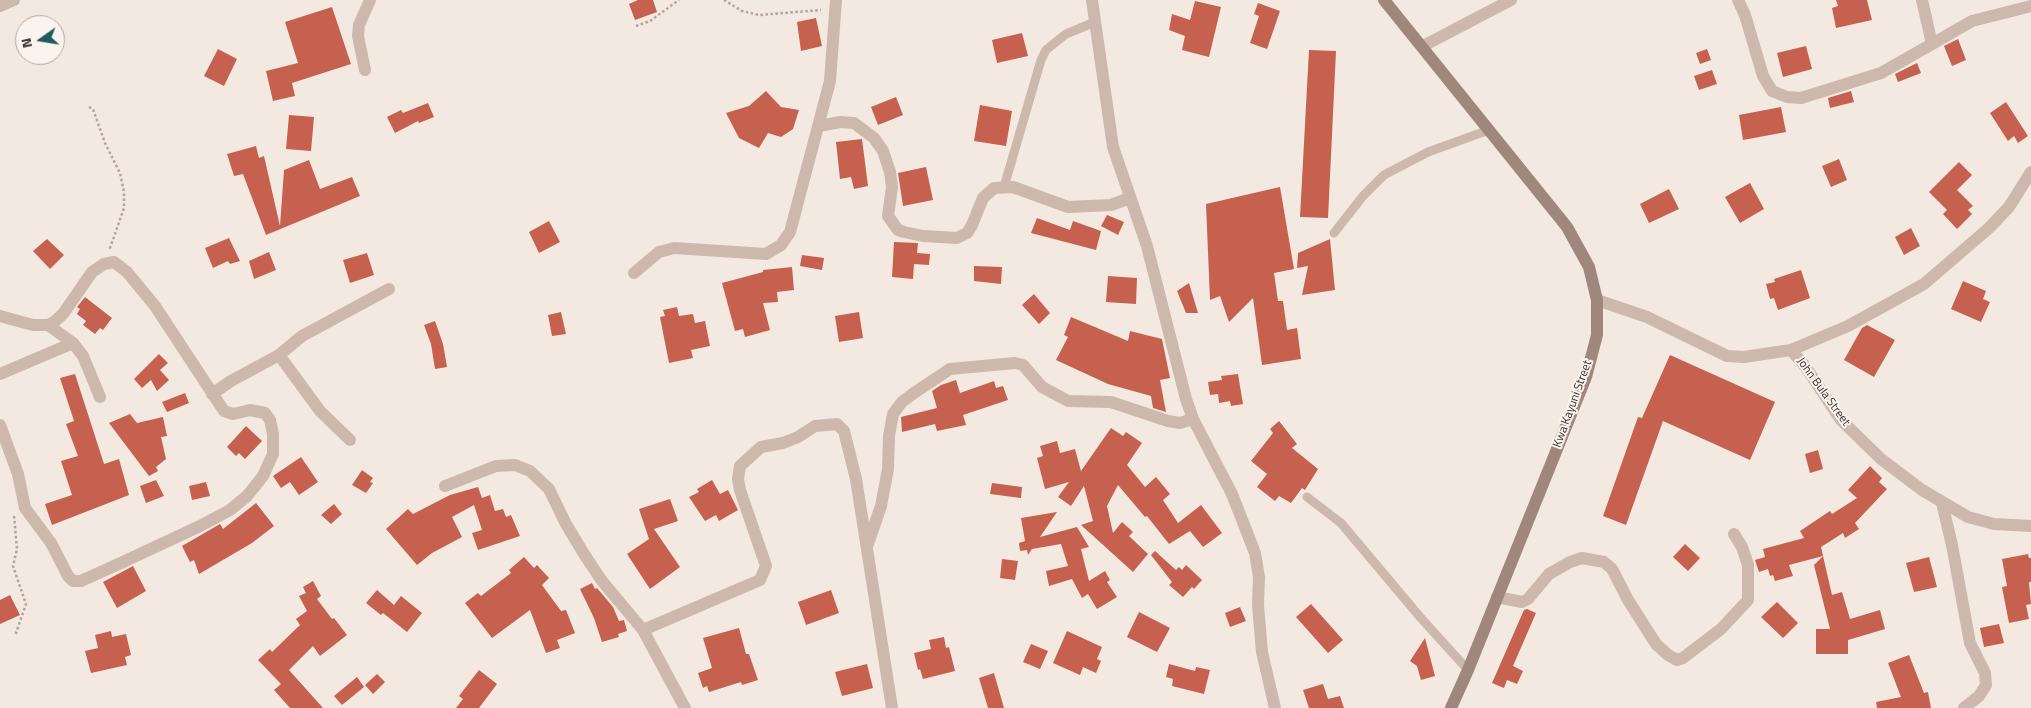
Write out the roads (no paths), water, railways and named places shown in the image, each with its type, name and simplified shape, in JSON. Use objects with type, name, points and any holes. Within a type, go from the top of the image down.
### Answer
[{"type":"street","points":[[0,6],[14,0]]},
{"type":"street","points":[[365,70],[358,36],[359,25],[370,0]]},
{"type":"street","points":[[1092,0],[1113,147],[1146,246],[1169,341],[1193,419],[1232,494],[1255,553],[1259,577],[1258,605],[1262,652],[1275,708]]},
{"type":"street","name":"Kwa Kayuni Street","points":[[1384,0],[1567,227],[1589,267],[1597,300],[1597,335],[1586,377],[1451,708]]},
{"type":"street","points":[[1422,46],[1511,0]]},
{"type":"street","points":[[1738,0],[1745,15],[1763,76],[1772,91],[1788,97],[1801,98],[1881,73],[1972,21],[2031,6]]},
{"type":"street","points":[[1922,0],[1932,44]]},
{"type":"street","points":[[634,273],[659,252],[674,248],[766,254],[780,245],[790,232],[802,179],[819,126],[830,81],[835,5]]},
{"type":"street","points":[[819,126],[840,122],[854,123],[874,138],[883,151],[890,172],[892,187],[888,216],[898,230],[904,232],[923,236],[957,238],[967,233],[983,198],[994,188],[1013,187],[1050,203],[1068,207],[1111,205],[1130,198]]},
{"type":"street","points":[[1792,350],[1877,311],[1924,284],[1996,221],[2009,207],[2031,172]]},
{"type":"street","points":[[0,425],[18,474],[25,508],[51,543],[68,576],[73,581],[81,580],[200,526],[230,510],[247,496],[263,476],[273,454],[274,434],[270,420],[265,413],[258,411],[228,414],[212,394],[155,306],[127,272],[114,262],[104,264],[92,272],[63,314],[48,325]]},
{"type":"street","points":[[212,394],[231,381],[279,355],[302,336],[389,289]]},
{"type":"street","name":"John Bula Street","points":[[1597,300],[1648,317],[1727,356],[1744,357],[1792,350],[1841,420],[1880,459],[1942,503],[1968,517],[1994,524],[2031,526]]},
{"type":"street","points":[[0,316],[20,322],[48,325],[73,343],[83,356],[100,397]]},
{"type":"street","points":[[0,374],[73,343]]},
{"type":"street","points":[[279,355],[320,411],[350,440]]},
{"type":"street","points":[[868,546],[881,506],[888,469],[889,436],[893,414],[902,402],[950,369],[1015,363],[1022,365],[1042,387],[1068,401],[1111,402],[1168,421],[1180,423],[1193,419]]},
{"type":"street","points":[[643,630],[760,580],[766,566],[740,490],[738,479],[740,466],[761,447],[783,443],[798,437],[815,426],[837,424],[844,431],[856,479],[892,708]]},
{"type":"street","points":[[445,486],[496,466],[516,465],[530,471],[549,489],[566,524],[584,554],[602,581],[643,630],[686,708]]},
{"type":"street","points":[[1942,503],[1952,545],[1970,643],[1984,673],[1986,685],[1979,696],[1964,708]]},
{"type":"street","points":[[1497,597],[1522,602],[1528,599],[1549,574],[1570,562],[1582,558],[1604,562],[1612,569],[1628,600],[1656,644],[1677,660],[1683,658],[1721,629],[1748,600],[1748,565],[1742,547],[1734,534]]},
{"type":"lane","points":[[1004,187],[1041,60],[1046,50],[1066,34],[1095,22]]},
{"type":"lane","points":[[1334,233],[1363,196],[1384,175],[1428,152],[1489,130]]},
{"type":"lane","points":[[1307,497],[1341,523],[1468,670]]}]
